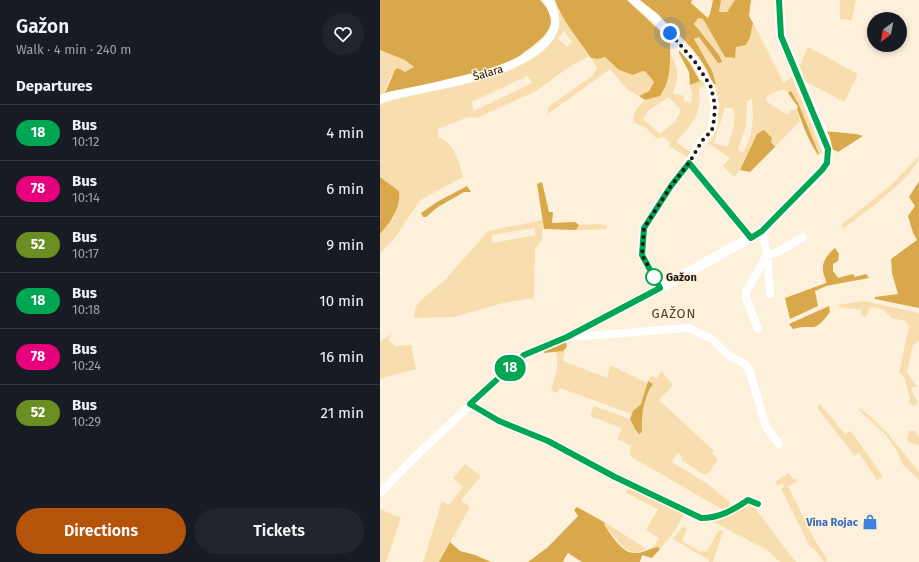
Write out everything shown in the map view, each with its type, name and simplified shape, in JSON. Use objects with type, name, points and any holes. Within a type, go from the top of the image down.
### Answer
[{"type":"street","name":"Šalara","points":[[380,100],[389,96],[474,78],[507,68],[528,56],[548,39],[555,26],[548,0]]},
{"type":"street","points":[[633,0],[655,17],[678,41],[696,63],[711,87],[715,105],[712,130],[702,141],[689,163],[671,186],[644,228],[642,255],[660,288]]},
{"type":"street","points":[[380,493],[470,404],[524,355],[567,337],[751,238],[762,231],[822,170],[827,163],[828,157],[824,139],[781,36],[779,0]]},
{"type":"street","points":[[689,163],[751,238]]},
{"type":"street","points":[[762,231],[767,255],[770,294]]},
{"type":"street","points":[[758,329],[746,298],[746,292],[767,255],[778,252],[803,237]]},
{"type":"street","points":[[567,337],[690,328],[712,339],[729,356],[744,363],[749,369],[766,427],[779,444]]},
{"type":"street","points":[[470,404],[499,421],[548,441],[615,477],[701,518],[714,518],[731,511],[748,500],[758,504]]},
{"type":"shaded area","points":[[380,0],[540,0],[551,17],[551,24],[548,31],[537,43],[508,64],[420,86],[385,93],[395,70],[398,68],[405,72],[414,67],[405,60],[380,50]]},
{"type":"shaded area","points":[[555,0],[627,0],[670,40],[670,62],[667,83],[660,96],[645,100],[639,96],[649,91],[654,82],[646,72],[643,71],[633,75],[619,70],[605,57],[598,59],[591,58],[566,22]]},
{"type":"shaded area","points":[[640,0],[692,0],[691,3],[708,18],[713,0],[721,0],[719,12],[727,12],[735,0],[751,0],[749,16],[753,23],[750,37],[746,45],[736,47],[735,58],[725,57],[703,19],[698,18],[694,24],[719,55],[722,62],[718,63],[699,37],[694,39],[712,71],[716,84],[713,85],[701,60],[692,49],[672,28]]},
{"type":"shaded area","points":[[721,0],[735,0],[727,12],[719,12]]},
{"type":"shaded area","points":[[840,0],[856,0],[852,20],[840,19]]},
{"type":"shaded area","points":[[558,11],[564,16],[574,34],[590,56],[572,65],[536,91],[477,118],[468,117],[438,129],[438,137],[444,140],[452,148],[460,165],[463,177],[420,200],[394,239],[380,253],[380,234],[394,217],[399,191],[380,177],[380,104],[421,93],[483,80],[522,64],[549,44],[558,29]],"holes":[[[564,31],[572,42],[567,47],[558,38]],[[528,76],[532,83],[474,111],[471,102]]]},
{"type":"shaded area","points":[[698,18],[703,19],[725,57],[735,58],[736,47],[746,45],[750,37],[753,23],[784,83],[792,77],[823,154],[819,154],[799,105],[791,91],[788,93],[783,89],[767,96],[766,101],[787,115],[791,110],[797,109],[800,121],[775,147],[757,134],[740,170],[734,177],[723,166],[730,158],[708,143],[712,139],[718,124],[717,104],[708,68],[694,39],[699,37],[718,62],[721,62],[694,24]],"holes":[[[752,99],[753,113],[751,134],[743,153],[738,150],[746,125],[747,101]],[[725,108],[733,108],[734,113],[732,133],[727,147],[714,143]]]},
{"type":"shaded area","points":[[808,47],[858,74],[844,102],[801,79],[798,69]]},
{"type":"shaded area","points":[[380,50],[405,60],[414,67],[405,72],[398,68],[389,79],[385,93],[380,95]]},
{"type":"shaded area","points":[[679,50],[688,60],[700,81],[690,85],[689,72],[679,53]]},
{"type":"shaded area","points":[[670,54],[675,63],[677,73],[673,93],[684,96],[683,101],[691,103],[692,96],[690,85],[703,79],[707,86],[699,88],[700,97],[698,112],[692,123],[676,142],[692,153],[687,157],[669,146],[671,143],[663,137],[657,139],[646,128],[633,122],[638,107],[650,98],[660,96],[663,91],[669,71]],"holes":[[[669,97],[681,110],[675,122],[660,134],[643,119],[648,111]]]},
{"type":"shaded area","points":[[605,57],[619,70],[633,75],[643,71],[646,72],[654,81],[650,89],[639,96],[627,89],[610,69],[548,114],[548,107],[592,76],[597,69],[591,58],[598,59]]},
{"type":"shaded area","points":[[791,91],[799,105],[819,154],[818,155],[806,132],[797,109],[798,107],[788,93]]},
{"type":"shaded area","points":[[764,130],[772,138],[771,142],[775,147],[750,172],[740,170],[757,134]]},
{"type":"shaded area","points":[[824,131],[863,136],[838,152],[832,149]]},
{"type":"shaded area","points":[[919,156],[910,173],[888,194],[844,228],[841,225],[890,186]]},
{"type":"shaded area","points":[[380,177],[399,191],[399,197],[397,209],[388,225],[380,234]]},
{"type":"shaded area","points":[[919,181],[919,308],[875,299],[875,297],[898,294],[892,273],[891,259],[917,240],[913,233],[908,216],[915,206],[909,197]]},
{"type":"shaded area","points":[[542,182],[549,212],[553,212],[552,223],[575,222],[579,225],[576,230],[544,229],[537,184]]},
{"type":"shaded area","points":[[467,186],[471,192],[464,192],[438,207],[426,217],[423,217],[421,213],[437,202]]},
{"type":"shaded area","points":[[543,220],[542,240],[535,249],[534,298],[503,303],[454,317],[414,318],[415,308],[419,302],[444,281],[488,231]],"holes":[[[535,228],[535,235],[493,243],[491,235]]]},
{"type":"shaded area","points":[[579,225],[606,225],[607,229],[576,230]]},
{"type":"shaded area","points":[[835,248],[839,254],[838,261],[833,264],[833,271],[838,278],[853,274],[855,277],[866,274],[869,278],[826,286],[815,291],[818,306],[790,319],[785,298],[826,283],[823,272],[823,264],[828,255]]},
{"type":"shaded area","points":[[864,301],[919,313],[919,341],[913,345],[907,372],[917,387],[913,387],[911,389],[918,403],[913,406],[909,403],[910,399],[904,376],[899,373],[909,327],[906,321],[891,318],[884,311],[875,307],[869,308],[868,314],[865,317],[861,314],[862,310],[839,307],[836,305]]},
{"type":"shaded area","points":[[829,306],[830,312],[817,326],[793,329],[789,324]]},
{"type":"shaded area","points":[[392,333],[388,340],[395,346],[411,345],[416,369],[380,379],[380,342]]},
{"type":"shaded area","points":[[560,342],[566,342],[567,347],[563,351],[544,353],[544,350]]},
{"type":"shaded area","points":[[565,349],[563,361],[607,378],[610,365],[647,383],[640,405],[633,411],[632,414],[560,388],[556,393],[551,390],[557,366],[556,351]]},
{"type":"shaded area","points":[[661,371],[673,385],[659,400],[714,451],[712,453],[718,459],[708,474],[703,474],[682,460],[682,456],[678,453],[672,462],[706,483],[730,502],[728,507],[723,510],[630,456],[631,446],[617,439],[622,428],[590,416],[594,406],[630,419],[632,424],[641,424],[645,401],[653,384],[648,381],[651,376],[657,378]]},
{"type":"shaded area","points":[[648,381],[653,384],[645,401],[642,432],[639,434],[630,419],[633,411],[641,404]]},
{"type":"shaded area","points":[[820,404],[845,434],[851,431],[883,477],[877,480],[859,453],[854,455],[817,407]]},
{"type":"shaded area","points":[[859,408],[872,418],[889,435],[919,472],[919,480],[903,465],[897,451],[886,435],[859,410]]},
{"type":"shaded area","points":[[909,431],[915,431],[919,437],[919,445],[910,443],[907,440]]},
{"type":"shaded area","points":[[465,464],[481,476],[461,500],[470,507],[439,562],[423,562],[442,501],[449,505],[463,487],[453,478]]},
{"type":"shaded area","points":[[789,473],[797,482],[788,486],[813,537],[828,561],[824,562],[815,550],[810,547],[781,489],[784,487],[783,483],[777,486],[776,481]]},
{"type":"shaded area","points":[[630,486],[684,514],[675,531],[660,549],[658,547],[652,548],[659,538],[646,530],[658,509],[625,492]]},
{"type":"shaded area","points":[[748,502],[757,511],[796,562],[780,562],[767,550],[712,521]]},
{"type":"shaded area","points":[[577,507],[604,522],[605,526],[621,547],[626,550],[635,553],[658,547],[660,549],[652,558],[642,555],[640,562],[582,562],[568,553],[563,561],[565,562],[528,562],[548,547],[578,516],[574,510]]},
{"type":"shaded area","points":[[380,509],[401,518],[386,562],[380,562]]},
{"type":"shaded area","points":[[604,522],[647,549],[634,553],[625,549],[605,526]]},
{"type":"shaded area","points":[[683,526],[687,529],[682,541],[701,552],[706,552],[719,530],[723,531],[713,562],[709,562],[709,560],[673,539]]},
{"type":"shaded area","points":[[450,542],[460,551],[475,555],[491,562],[439,562]]},
{"type":"bus line","name":"18","points":[[758,504],[754,501],[748,500],[731,511],[714,518],[701,518],[615,477],[548,441],[499,421],[470,404],[524,355],[567,337],[660,288],[642,255],[644,228],[671,186],[689,163],[751,238],[762,231],[822,170],[827,163],[828,149],[786,52],[781,36],[779,0]]},
{"type":"place","name":"Gažon","points":[[654,277]]},
{"type":"place","name":"Vina Rojac","points":[[870,522]]},
{"type":"district","name":"GAŽON","points":[[674,313]]},
{"type":"route","points":[[654,277],[642,255],[644,228],[671,186],[689,163],[702,141],[712,130],[715,105],[711,87],[696,63],[670,33]]}]
